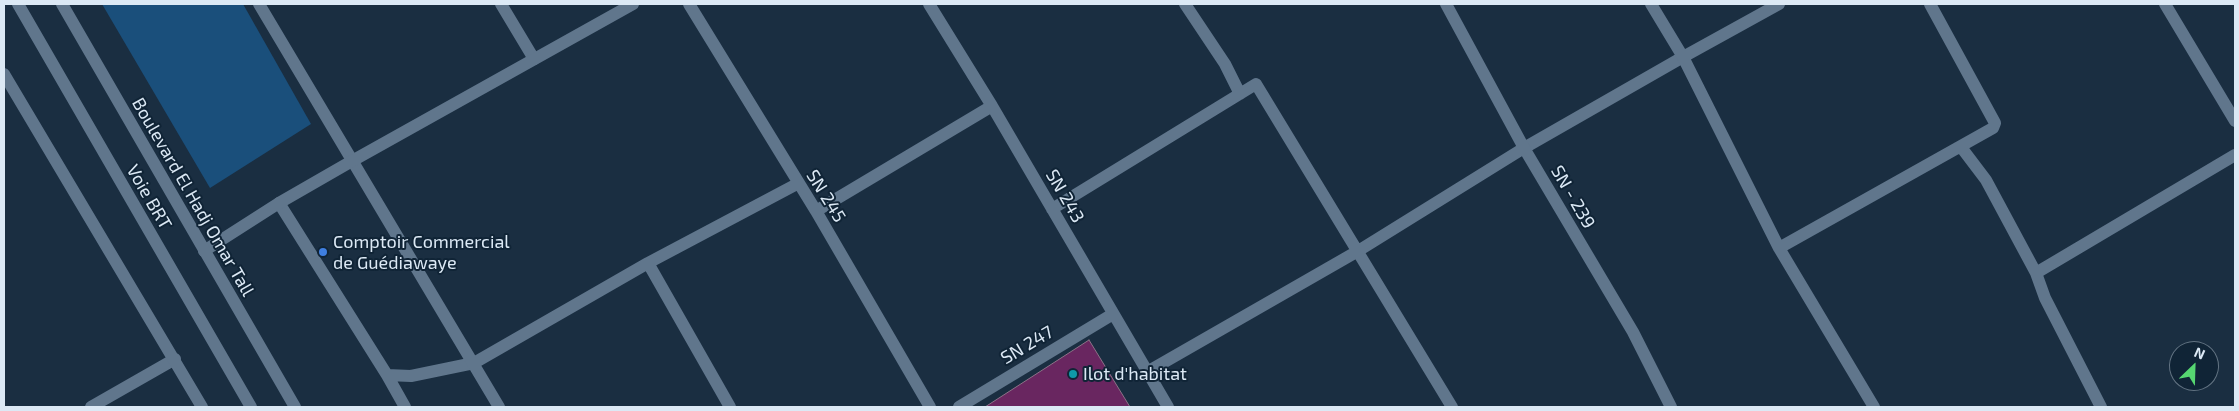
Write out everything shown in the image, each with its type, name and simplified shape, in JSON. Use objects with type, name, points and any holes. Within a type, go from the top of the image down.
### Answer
[{"type":"street","name":"Voie BRT","points":[[18,4],[251,407]]},
{"type":"street","name":"Boulevard El Hadj Omar Tall","points":[[62,4],[295,407]]},
{"type":"street","points":[[259,4],[500,407]]},
{"type":"street","points":[[501,4],[534,59]]},
{"type":"street","points":[[204,251],[279,203],[633,4]]},
{"type":"street","name":"SN 245","points":[[689,4],[797,184],[816,211],[930,407]]},
{"type":"street","name":"SN 243","points":[[930,4],[992,106],[1168,407]]},
{"type":"street","points":[[1185,4],[1225,64],[1240,94]]},
{"type":"street","name":"SN - 239","points":[[1446,4],[1524,148],[1633,332],[1671,407]]},
{"type":"street","points":[[1651,4],[1683,57],[1779,248],[1874,407]]},
{"type":"street","points":[[1147,372],[1358,251],[1524,148],[1779,4]]},
{"type":"street","points":[[1779,248],[1993,128],[1995,123],[1930,4]]},
{"type":"street","points":[[2165,4],[2235,121]]},
{"type":"street","points":[[4,74],[175,358],[202,407]]},
{"type":"street","points":[[1052,209],[1256,84],[1452,407]]},
{"type":"street","points":[[816,211],[992,106]]},
{"type":"street","points":[[1961,147],[1986,180],[2036,273],[2045,298],[2101,407]]},
{"type":"street","points":[[2036,273],[2235,155]]},
{"type":"street","points":[[387,375],[412,376],[474,363],[648,263],[797,184]]},
{"type":"street","points":[[279,203],[387,375],[405,407]]},
{"type":"street","points":[[648,263],[730,407]]},
{"type":"street","name":"SN 247","points":[[959,407],[1114,314]]},
{"type":"street","points":[[92,407],[175,358]]},
{"type":"shaded area","points":[[102,4],[243,4],[311,124],[210,188]]},
{"type":"building","name":"Ilot d'habitat","points":[[1089,340],[1130,407],[985,407]]},
{"type":"place","name":"Comptoir Commercial de Guédiawaye","points":[[323,252]]},
{"type":"place","name":"Ilot d'habitat","points":[[1073,374]]}]
